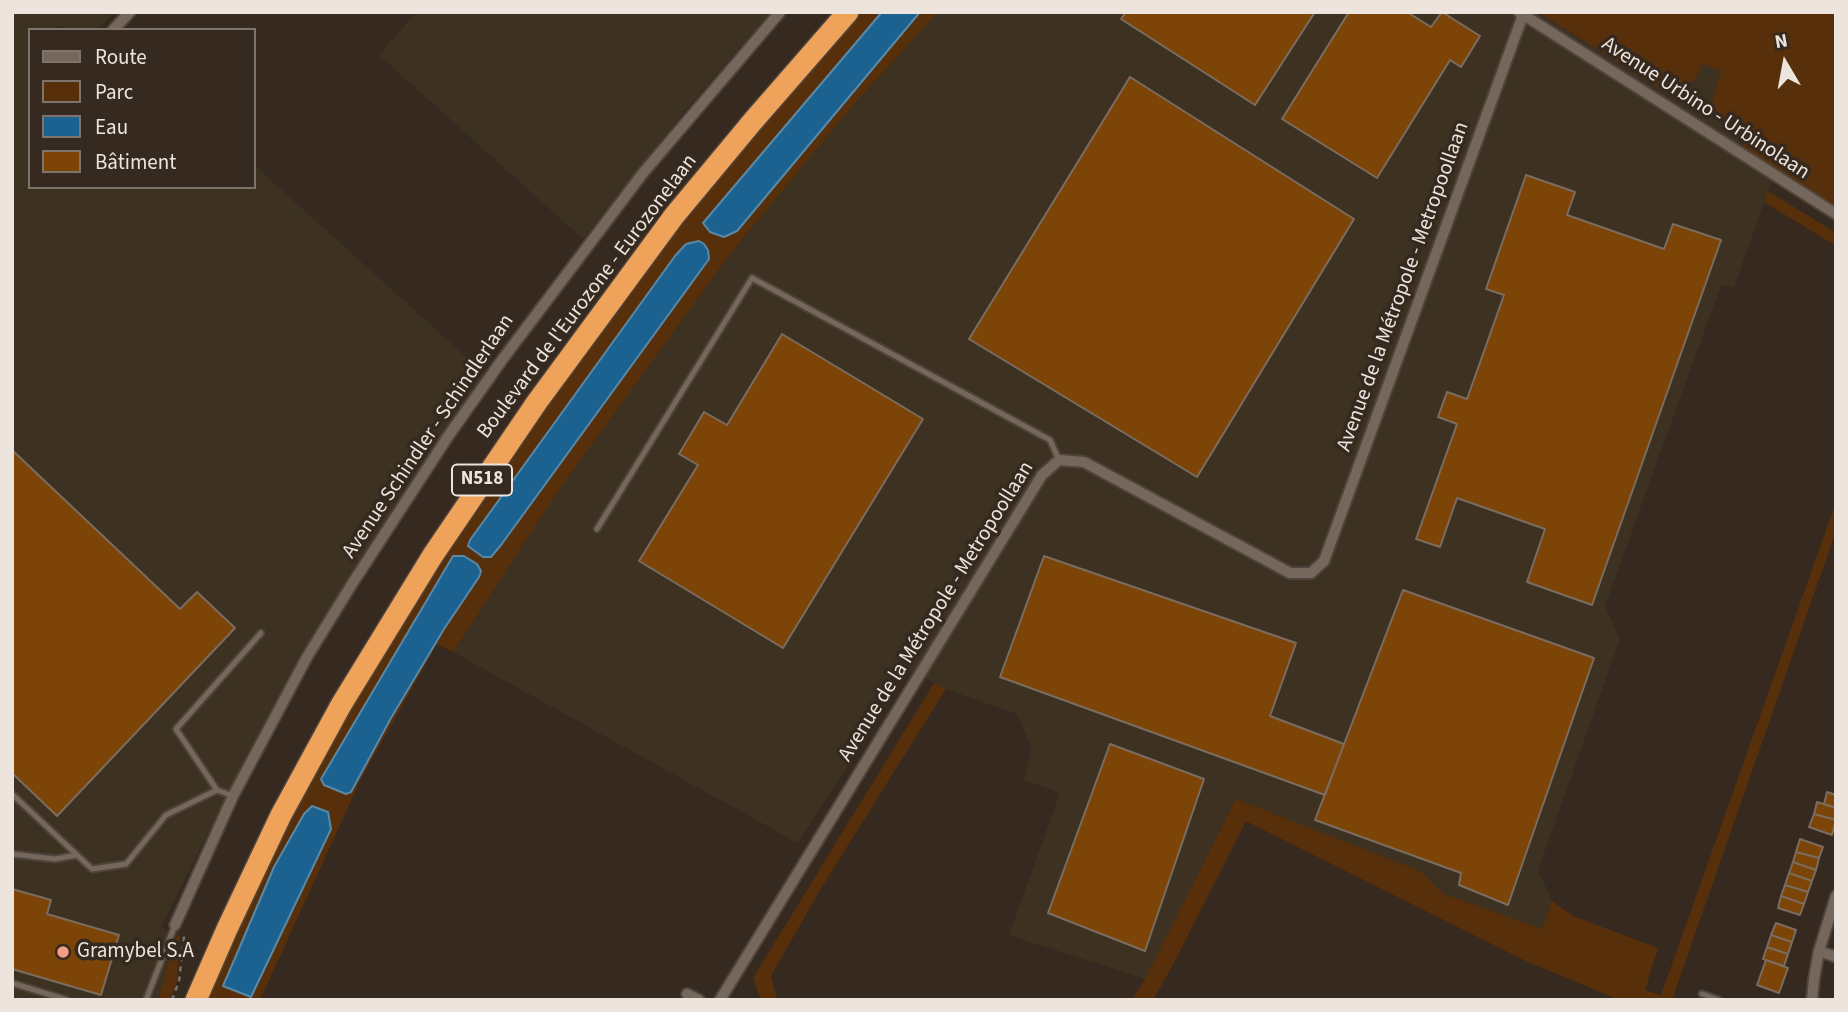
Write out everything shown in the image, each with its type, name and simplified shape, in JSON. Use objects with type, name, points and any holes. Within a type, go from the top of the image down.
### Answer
[{"type":"highway","name":"Boulevard de l'Eurozone - Eurozonelaan","points":[[196,1000],[281,815],[341,705],[433,555],[537,402],[658,237],[752,121],[848,12]]},
{"type":"street","points":[[115,28],[130,12]]},
{"type":"street","name":"Avenue Schindler - Schindlerlaan","points":[[175,925],[233,796],[307,657],[449,435],[643,173],[780,12]]},
{"type":"street","name":"Avenue Urbino - Urbinolaan","points":[[1521,14],[1836,214]]},
{"type":"street","name":"Avenue de la Métropole - Metropoollaan","points":[[720,1000],[1042,475],[1059,460],[1084,462],[1290,573],[1311,573],[1324,561],[1521,14]]},
{"type":"street","points":[[1812,1000],[1819,951],[1836,896]]},
{"type":"street","points":[[1819,951],[1836,957]]},
{"type":"street","points":[[687,994],[699,1000]]},
{"type":"lane","points":[[597,529],[752,278],[1050,440],[1059,460]]},
{"type":"lane","points":[[233,796],[217,790],[176,729],[261,633]]},
{"type":"lane","points":[[12,794],[92,869],[126,864],[166,815],[217,790]]},
{"type":"lane","points":[[12,854],[55,859],[77,855]]},
{"type":"lane","points":[[146,1000],[175,925]]},
{"type":"lane","points":[[12,983],[67,1000]]},
{"type":"lane","points":[[1702,994],[1719,1000]]},
{"type":"path","points":[[172,1000],[179,981],[184,938],[175,925]]},
{"type":"shaded area","points":[[12,12],[115,12],[98,28],[64,28],[58,25],[56,28],[28,28],[28,189],[256,189],[256,167],[485,374],[379,530],[302,651],[248,753],[161,927],[177,934],[158,1000],[12,1000]]},
{"type":"shaded area","points":[[417,12],[771,12],[683,113],[583,239],[379,55]]},
{"type":"shaded area","points":[[938,12],[1538,12],[1654,85],[1669,90],[1695,79],[1703,64],[1722,71],[1713,98],[1724,125],[1746,140],[1784,176],[1771,183],[1734,287],[1721,285],[1605,606],[1620,639],[1538,870],[1552,901],[1542,929],[1444,894],[1420,871],[1236,799],[1145,979],[1009,935],[1060,793],[1024,780],[1032,749],[1017,714],[946,689],[909,670],[798,843],[453,652],[561,487],[730,254],[849,110]]},
{"type":"green space","points":[[860,12],[882,12],[704,223],[920,12],[938,12],[849,110],[730,254],[561,487],[453,652],[437,644],[362,777],[260,1000],[206,1000],[276,848],[313,776],[351,706],[436,569],[540,414],[617,307],[759,127]],"holes":[[[686,244],[709,259],[491,557],[470,540]],[[450,560],[479,577],[444,629],[391,718],[351,792],[325,785],[322,779]],[[312,806],[328,812],[331,829],[251,996],[223,986],[274,867]]]},
{"type":"green space","points":[[1538,12],[1836,12],[1836,210],[1742,150],[1745,140],[1724,125],[1714,113],[1713,99],[1721,71],[1703,64],[1695,79],[1684,87],[1669,90],[1654,85]]},
{"type":"green space","points":[[1768,191],[1836,233],[1836,246],[1764,202]]},
{"type":"green space","points":[[1836,502],[1836,531],[1672,1000],[1619,1000],[1526,961],[1246,821],[1153,1000],[1132,1000],[1236,799],[1420,871],[1444,894],[1542,929],[1552,901],[1573,916],[1658,948],[1645,990],[1661,995]]},
{"type":"green space","points":[[934,683],[946,689],[823,885],[771,976],[777,1000],[761,1000],[753,978]]},
{"type":"green space","points":[[177,934],[180,937],[177,981],[170,1000],[158,1000]]},
{"type":"water","points":[[882,12],[920,12],[737,231],[724,237],[710,232],[703,223]]},
{"type":"water","points":[[699,241],[708,250],[709,259],[501,545],[491,557],[483,557],[468,546],[470,540],[675,256],[686,244]]},
{"type":"water","points":[[453,556],[464,556],[477,564],[481,571],[479,577],[444,629],[391,718],[351,792],[346,794],[324,785],[321,779]]},
{"type":"water","points":[[312,806],[328,812],[331,829],[251,997],[223,986],[274,867],[304,814]]},
{"type":"building","points":[[1126,12],[1315,12],[1255,105],[1121,19]]},
{"type":"building","points":[[1349,12],[1407,12],[1431,27],[1442,12],[1480,36],[1461,67],[1450,60],[1377,178],[1282,119]]},
{"type":"building","points":[[1130,77],[1354,219],[1197,477],[969,339]]},
{"type":"building","points":[[1526,175],[1575,192],[1567,215],[1664,249],[1673,224],[1721,240],[1592,605],[1527,582],[1545,529],[1457,498],[1440,547],[1416,539],[1457,424],[1438,417],[1447,392],[1467,399],[1504,295],[1486,289]]},
{"type":"building","points":[[782,334],[923,419],[783,648],[639,561],[698,465],[679,454],[704,412],[727,425]]},
{"type":"building","points":[[12,450],[180,609],[197,592],[235,628],[57,816],[12,773]]},
{"type":"building","points":[[1044,556],[1296,643],[1270,716],[1344,744],[1325,795],[1000,677]]},
{"type":"building","points":[[1403,590],[1594,658],[1508,905],[1459,885],[1461,873],[1315,820]]},
{"type":"building","points":[[1110,744],[1204,779],[1145,951],[1048,913]]},
{"type":"building","points":[[1827,792],[1836,795],[1836,808],[1824,804]]},
{"type":"building","points":[[1817,802],[1836,808],[1836,820],[1814,814]]},
{"type":"building","points":[[1814,814],[1836,820],[1832,835],[1809,827]]},
{"type":"building","points":[[1800,839],[1823,847],[1819,858],[1796,852]]},
{"type":"building","points":[[1796,852],[1819,858],[1816,870],[1793,862]]},
{"type":"building","points":[[1793,862],[1816,870],[1812,881],[1789,873]]},
{"type":"building","points":[[1789,873],[1812,881],[1808,892],[1785,885]]},
{"type":"building","points":[[1785,885],[1808,892],[1804,904],[1781,896]]},
{"type":"building","name":"Gramybel S.A","points":[[12,889],[51,900],[47,914],[119,935],[101,995],[12,969]]},
{"type":"building","points":[[1781,896],[1804,904],[1800,915],[1778,908]]},
{"type":"building","points":[[1776,923],[1796,930],[1792,942],[1771,935]]},
{"type":"building","points":[[1771,935],[1792,942],[1788,954],[1767,947]]},
{"type":"building","points":[[1767,947],[1788,954],[1784,966],[1763,959]]},
{"type":"building","points":[[1766,960],[1788,968],[1779,993],[1757,985]]},
{"type":"place","name":"Gramybel S.A","points":[[63,952]]}]
